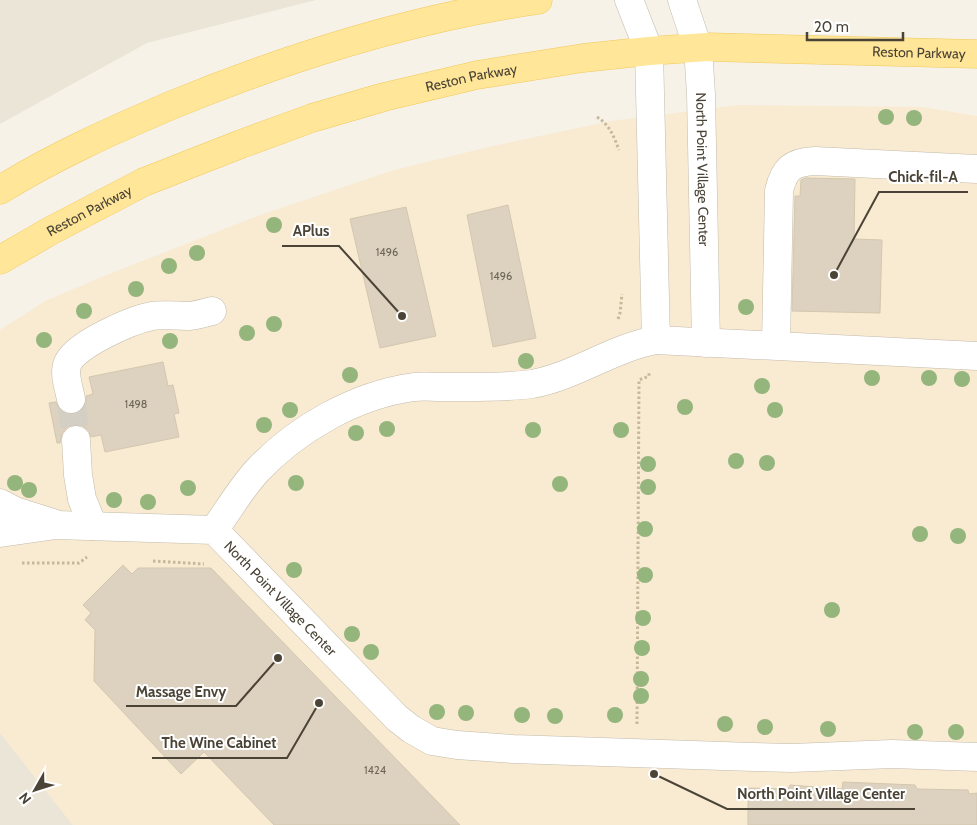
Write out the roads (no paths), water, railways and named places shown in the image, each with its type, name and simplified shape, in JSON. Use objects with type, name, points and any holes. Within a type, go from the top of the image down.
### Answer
[{"type":"main road","points":[[0,190],[28,172],[108,132],[277,64],[357,40],[438,19],[538,0]]},
{"type":"main road","name":"Reston Parkway","points":[[0,260],[52,230],[144,182],[312,118],[384,97],[477,75],[583,58],[698,48],[977,54]]},
{"type":"street","points":[[629,0],[649,51],[646,342]]},
{"type":"street","name":"North Point Village Center","points":[[682,0],[698,48],[702,117],[706,343]]},
{"type":"street","points":[[776,345],[779,191],[784,175],[790,168],[805,162],[816,161],[977,169]]},
{"type":"street","points":[[71,399],[66,376],[67,365],[73,355],[90,342],[140,319],[153,316],[192,316],[212,311]]},
{"type":"street","name":"North Point Village Center","points":[[214,530],[254,474],[266,461],[294,439],[324,419],[351,405],[414,387],[508,386],[552,379],[574,372],[646,342],[776,345],[977,356]]},
{"type":"street","points":[[76,440],[78,475],[82,499],[94,526]]},
{"type":"street","points":[[56,525],[62,505],[78,475]]},
{"type":"street","name":"North Point Village Center","points":[[0,503],[15,511],[56,525]]},
{"type":"street","name":"North Point Village Center","points":[[0,533],[56,525],[214,530],[397,718],[410,729],[432,741],[457,745],[513,748],[792,758],[892,754],[977,757]]},
{"type":"tunnel","points":[[71,399],[76,440]]},
{"type":"place","name":"Chick-fil-A","points":[[834,275]]},
{"type":"place","name":"APlus","points":[[402,316]]},
{"type":"place","name":"Massage Envy","points":[[278,658]]},
{"type":"place","name":"The Wine Cabinet","points":[[319,703]]},
{"type":"place","name":"North Point Village Center","points":[[654,774]]}]
